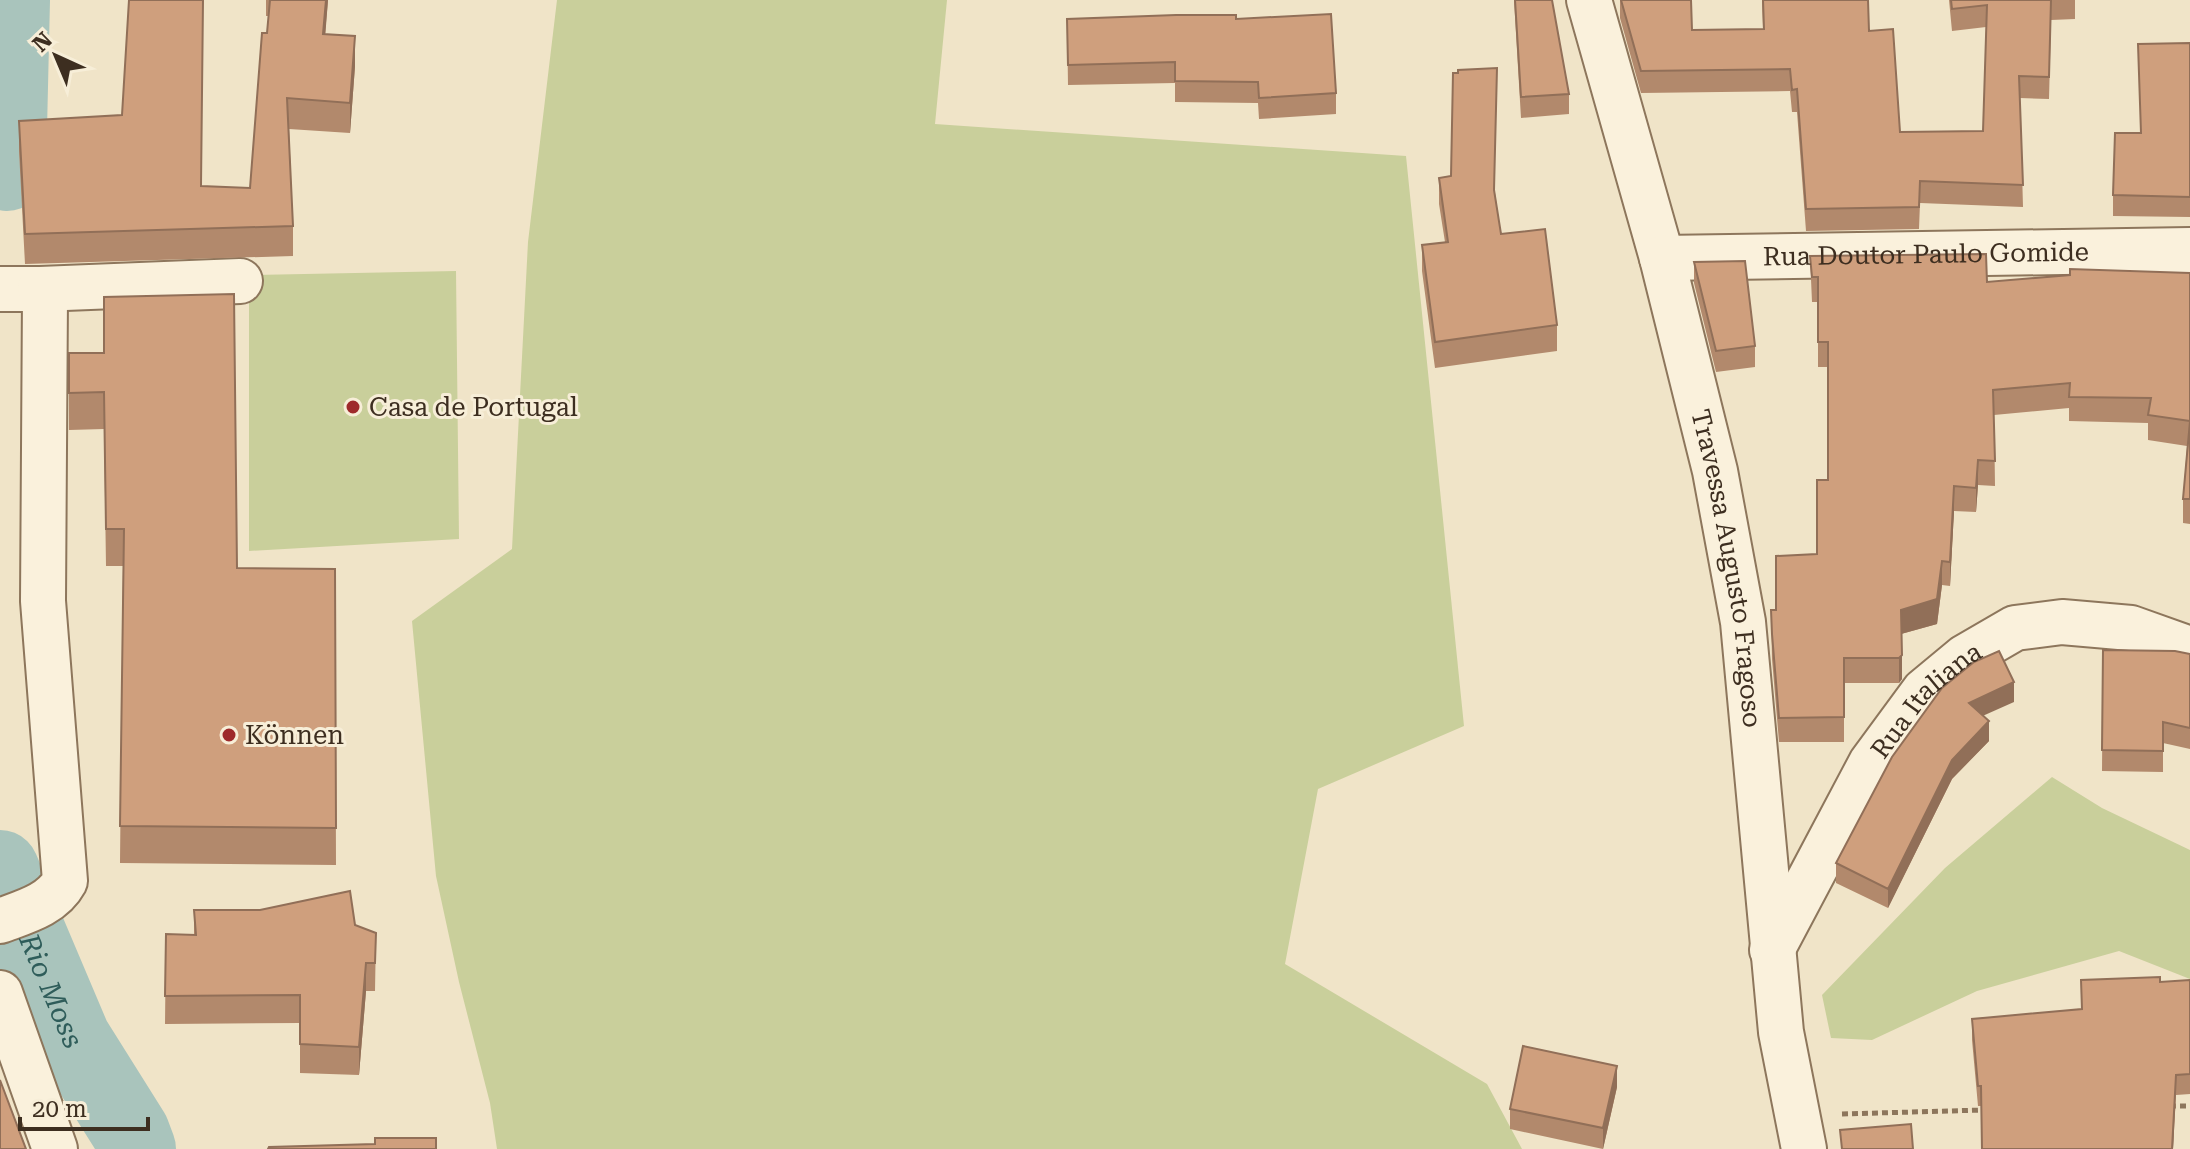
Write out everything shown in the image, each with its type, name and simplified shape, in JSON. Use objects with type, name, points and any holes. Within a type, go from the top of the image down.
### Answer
[{"type":"street","name":"Travessa Augusto Fragoso","points":[[1589,0],[1662,258],[1715,471],[1743,622],[1781,1032],[1800,1132]]},
{"type":"street","name":"Rua Doutor Paulo Gomide","points":[[1662,258],[2190,250]]},
{"type":"street","points":[[20,289],[240,281]]},
{"type":"street","points":[[12,917],[60,891],[65,881],[43,601],[45,296],[20,289]]},
{"type":"street","name":"Rua Italiana","points":[[1772,950],[1871,763],[1924,691],[1965,657],[2015,628],[2062,622],[2131,628],[2190,649]]},
{"type":"street","points":[[0,993],[55,1149]]},
{"type":"path","points":[[2159,1107],[2190,1106]]},
{"type":"path","points":[[1800,1132],[1986,1110]]},
{"type":"green space","points":[[557,0],[947,0],[935,124],[1406,156],[1464,726],[1318,789],[1285,964],[1487,1084],[1522,1149],[497,1149],[490,1103],[436,876],[412,621],[512,549],[528,242]]},
{"type":"green space","name":"Casa de Portugal","points":[[456,271],[459,539],[249,551],[249,275]]},
{"type":"green space","points":[[2052,777],[2102,808],[2190,850],[2190,979],[2119,951],[1977,991],[1872,1040],[1831,1038],[1822,995],[1945,868]]},
{"type":"building","points":[[129,0],[203,0],[201,186],[250,188],[262,33],[267,33],[270,0],[326,0],[323,34],[355,36],[350,103],[287,98],[293,226],[25,234],[19,121],[122,115]]},
{"type":"building","points":[[1515,0],[1552,0],[1569,94],[1521,97]]},
{"type":"building","points":[[1621,0],[1691,0],[1692,30],[1764,29],[1763,0],[1868,0],[1869,31],[1893,29],[1900,132],[1983,131],[1987,5],[1952,9],[1951,0],[2051,0],[2049,77],[2019,76],[2023,185],[1920,181],[1919,207],[1806,209],[1797,89],[1792,90],[1790,69],[1641,71]]},
{"type":"building","points":[[1331,14],[1336,93],[1259,98],[1258,82],[1175,81],[1175,62],[1068,65],[1067,19],[1236,15],[1236,19]]},
{"type":"building","points":[[2190,43],[2190,197],[2113,195],[2115,133],[2141,133],[2138,44]]},
{"type":"building","points":[[1497,68],[1494,190],[1501,234],[1545,229],[1557,325],[1435,342],[1422,245],[1448,242],[1439,178],[1451,176],[1453,73],[1458,73],[1458,70]]},
{"type":"building","points":[[1986,254],[1987,282],[2070,275],[2070,269],[2190,273],[2190,421],[2148,415],[2151,398],[2069,397],[2070,383],[1993,390],[1995,461],[1978,460],[1976,488],[1954,486],[1950,562],[1942,561],[1937,599],[1901,610],[1902,655],[1899,658],[1844,658],[1844,717],[1779,718],[1771,610],[1776,610],[1776,556],[1817,554],[1817,480],[1828,480],[1828,342],[1818,342],[1818,277],[1812,277],[1810,256]]},
{"type":"building","points":[[1745,261],[1755,346],[1716,351],[1694,262]]},
{"type":"building","points":[[234,294],[237,568],[335,569],[336,828],[120,826],[124,529],[106,529],[104,392],[69,393],[69,353],[104,353],[104,297]]},
{"type":"building","points":[[2190,421],[2190,499],[2183,499]]},
{"type":"building","points":[[2103,650],[2190,654],[2190,728],[2163,722],[2163,751],[2102,750]]},
{"type":"building","points":[[1999,651],[2014,682],[1969,703],[1989,721],[1952,760],[1888,889],[1836,863],[1892,757],[1942,688],[1974,662]]},
{"type":"building","points":[[350,891],[355,925],[376,933],[375,963],[366,963],[359,1047],[300,1044],[300,995],[165,996],[166,934],[196,935],[194,910],[260,910]]},
{"type":"building","points":[[2160,977],[2160,982],[2190,980],[2190,1074],[2176,1075],[2172,1149],[1982,1149],[1981,1086],[1978,1086],[1972,1019],[2082,1009],[2081,980]]},
{"type":"building","points":[[1523,1046],[1617,1066],[1603,1128],[1510,1109]]},
{"type":"building","points":[[0,1080],[26,1149],[0,1149]]},
{"type":"building","points":[[1911,1124],[1913,1149],[1842,1149],[1840,1130]]},
{"type":"building","points":[[375,1138],[436,1138],[436,1149],[268,1149],[375,1144]]},
{"type":"waterway","points":[[7,172],[11,0]]},
{"type":"waterway","name":"Rio Moss","points":[[0,869],[72,1039],[131,1133],[137,1149]]},
{"type":"place","name":"Casa de Portugal","points":[[353,407]]},
{"type":"place","name":"Können","points":[[229,735]]}]
